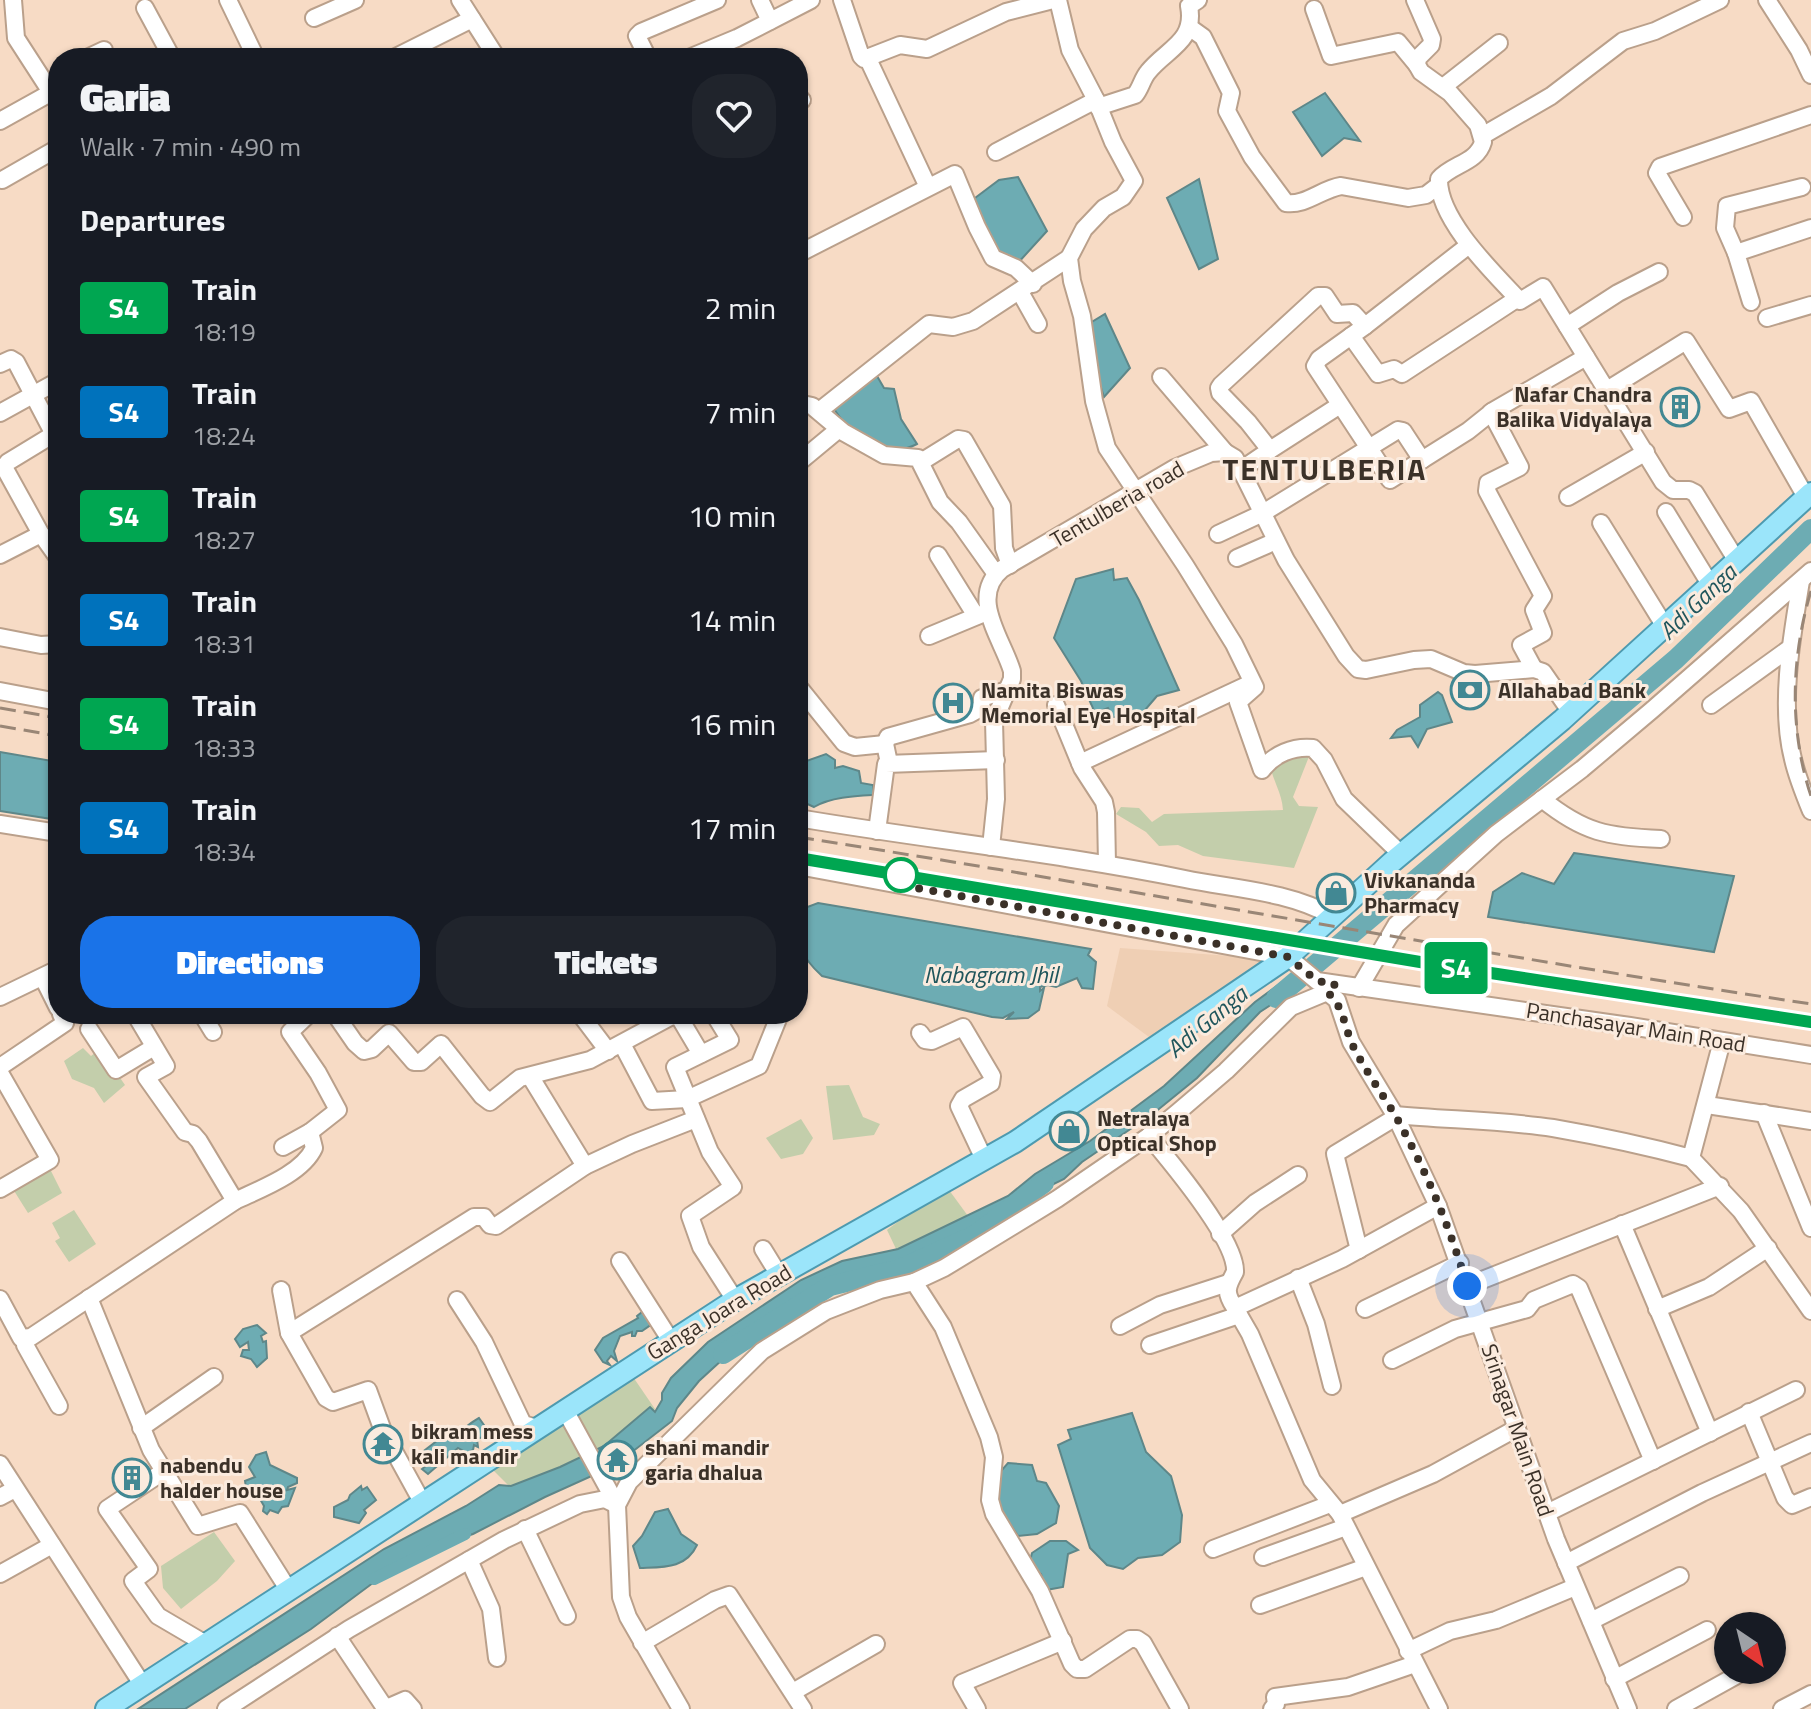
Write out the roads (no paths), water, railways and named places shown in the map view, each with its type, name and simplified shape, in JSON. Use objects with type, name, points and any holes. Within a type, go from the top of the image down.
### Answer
[{"type":"main road","name":"Ganga Joara Road","points":[[106,1709],[735,1300],[1015,1142],[1288,957],[1401,854],[1570,711],[1809,495]]},
{"type":"street","points":[[13,0],[16,38],[48,80]]},
{"type":"street","points":[[228,0],[251,48]]},
{"type":"street","points":[[314,18],[355,0]]},
{"type":"street","points":[[460,0],[491,48]]},
{"type":"street","points":[[643,48],[637,36],[641,32],[717,0]]},
{"type":"street","points":[[760,0],[770,21]]},
{"type":"street","points":[[711,48],[811,0]]},
{"type":"street","points":[[842,0],[861,56],[868,59],[928,187]]},
{"type":"street","points":[[819,411],[929,324],[962,325],[1026,288],[1069,258],[1084,229],[1104,208],[1123,197],[1134,181],[1070,50],[1055,0],[1006,12],[927,49],[900,45],[868,59]]},
{"type":"street","points":[[996,152],[1097,103],[1135,95],[1144,76],[1174,48],[1189,27],[1189,6],[1198,0]]},
{"type":"street","points":[[1415,0],[1432,39],[1431,45],[1418,58],[1417,65]]},
{"type":"street","points":[[1482,136],[1551,96],[1623,41],[1655,31],[1720,0]]},
{"type":"street","points":[[1767,0],[1805,47],[1811,75]]},
{"type":"street","points":[[145,8],[167,48]]},
{"type":"street","points":[[1189,27],[1203,37],[1231,93],[1227,111],[1252,157],[1286,203],[1298,203],[1341,186],[1408,198],[1426,195],[1439,185],[1443,174],[1477,155],[1483,142],[1478,125],[1443,87],[1421,72],[1398,42],[1331,56],[1314,9]]},
{"type":"street","points":[[414,48],[472,19]]},
{"type":"street","points":[[0,47],[16,38]]},
{"type":"street","points":[[1443,87],[1499,43]]},
{"type":"street","points":[[0,121],[48,90]]},
{"type":"street","points":[[1683,217],[1660,180],[1657,173],[1660,167],[1811,115]]},
{"type":"street","points":[[2,180],[48,154]]},
{"type":"street","points":[[808,249],[955,174],[993,258],[1016,268],[1038,324]]},
{"type":"street","points":[[1439,185],[1456,225],[1469,245],[1520,301],[1543,287],[1669,488],[1695,493],[1737,561]]},
{"type":"street","points":[[1751,302],[1725,228],[1727,206],[1802,187]]},
{"type":"street","points":[[1736,253],[1811,228]]},
{"type":"street","points":[[1469,245],[1319,359],[1315,366],[1390,480],[1468,431],[1491,412],[1586,357]]},
{"type":"street","points":[[1069,258],[1100,428],[1107,448],[1226,631],[1255,687],[1238,702],[1262,770],[1275,757],[1302,747],[1313,748],[1324,760],[1344,799],[1401,854]]},
{"type":"street","points":[[1567,326],[1618,293],[1659,272]]},
{"type":"street","points":[[1270,450],[1220,393],[1219,388],[1318,296],[1325,296],[1337,314],[1353,313],[1365,326]]},
{"type":"street","points":[[1351,336],[1378,374],[1394,369],[1402,374],[1518,298]]},
{"type":"street","points":[[1767,318],[1811,305]]},
{"type":"street","points":[[1607,390],[1686,341],[1729,409],[1749,400],[1752,402],[1809,495]]},
{"type":"street","points":[[0,364],[14,360],[48,423]]},
{"type":"street","points":[[1161,377],[1225,452],[1235,458],[1276,541],[1313,605],[1358,669],[1431,659],[1464,673],[1534,669],[1543,672],[1570,711]]},
{"type":"street","points":[[0,413],[48,386]]},
{"type":"street","points":[[808,405],[839,429],[884,455],[912,456],[921,462],[940,502],[1003,570]]},
{"type":"street","points":[[1242,469],[1340,405]]},
{"type":"street","points":[[1491,412],[1520,467],[1488,483],[1487,491],[1543,596],[1534,610],[1543,633],[1521,645],[1534,669]]},
{"type":"street","points":[[808,455],[839,429]]},
{"type":"street","points":[[1218,534],[1263,513],[1400,430],[1422,460]]},
{"type":"street","points":[[921,462],[958,439],[964,440],[1002,506],[1003,570],[989,591],[982,614]]},
{"type":"street","points":[[48,442],[2,466],[48,544]]},
{"type":"street","name":"Tentulberia road","points":[[1003,570],[1193,460],[1211,453],[1225,452]]},
{"type":"street","points":[[1568,497],[1646,452]]},
{"type":"street","points":[[1666,512],[1710,584]]},
{"type":"street","points":[[1601,523],[1664,625]]},
{"type":"street","points":[[0,555],[41,534]]},
{"type":"street","points":[[1237,558],[1276,541]]},
{"type":"street","points":[[938,555],[982,614],[1012,671],[994,721],[996,799],[991,847]]},
{"type":"street","points":[[1806,576],[1790,648],[1787,701],[1792,756],[1811,811]]},
{"type":"street","points":[[1359,988],[1396,925],[1496,834],[1582,769],[1806,576]]},
{"type":"street","points":[[929,636],[982,614]]},
{"type":"street","points":[[0,637],[48,645]]},
{"type":"street","points":[[1711,705],[1790,648]]},
{"type":"street","points":[[1080,763],[1252,683]]},
{"type":"street","points":[[889,763],[885,744],[892,735],[970,714],[981,708],[985,695],[1007,690]]},
{"type":"street","points":[[0,691],[48,700]]},
{"type":"street","points":[[808,698],[844,743],[855,747],[885,744]]},
{"type":"street","points":[[1056,705],[1080,763],[1104,802],[1107,864]]},
{"type":"street","points":[[877,831],[885,766],[889,763],[996,760]]},
{"type":"street","points":[[1542,799],[1567,819],[1592,830],[1618,838],[1661,839]]},
{"type":"street","points":[[808,820],[1234,886],[1314,906],[1332,916]]},
{"type":"street","points":[[0,824],[48,831]]},
{"type":"street","points":[[617,1505],[629,1482],[645,1465],[762,1351],[826,1311],[880,1290],[914,1282],[944,1268],[1057,1199],[1149,1136],[1226,1071],[1291,1007],[1327,986],[1288,957],[808,868]]},
{"type":"street","points":[[0,997],[48,975]]},
{"type":"street","points":[[43,978],[48,988]]},
{"type":"street","name":"Panchasayar Main Road","points":[[1327,986],[1359,988],[1811,1055]]},
{"type":"street","name":"Srinagar Main Road","points":[[1327,986],[1337,1000],[1351,1042],[1395,1116],[1438,1206],[1547,1513],[1628,1709]]},
{"type":"street","points":[[0,1189],[50,1160],[0,1070],[64,1024]]},
{"type":"street","points":[[141,1024],[166,1066],[146,1077],[185,1132],[193,1134],[199,1141],[235,1201]]},
{"type":"street","points":[[208,1024],[213,1032]]},
{"type":"street","points":[[283,1147],[310,1132],[338,1110],[290,1032],[298,1024]]},
{"type":"street","points":[[342,1024],[364,1051],[372,1049],[389,1033],[414,1062],[421,1062],[441,1044],[490,1102],[509,1085],[530,1076],[590,1060],[656,1024]]},
{"type":"street","points":[[590,1024],[615,1048],[652,1101],[687,1099],[759,1066],[776,1024]]},
{"type":"street","points":[[683,1024],[701,1054]]},
{"type":"street","points":[[720,1024],[730,1040],[675,1067],[710,1152],[733,1187],[690,1216],[701,1247],[735,1300]]},
{"type":"street","points":[[920,1033],[925,1040],[932,1041],[963,1027],[992,1076],[991,1083],[963,1099],[959,1106],[984,1159]]},
{"type":"street","points":[[89,1029],[116,1070],[154,1047]]},
{"type":"street","points":[[1691,1158],[1722,1041]]},
{"type":"street","points":[[530,1076],[585,1166]]},
{"type":"street","points":[[1707,1105],[1811,1121]]},
{"type":"street","points":[[1764,1113],[1811,1228]]},
{"type":"street","points":[[1359,1250],[1335,1154],[1395,1116],[1553,1128],[1598,1139],[1646,1145],[1691,1158],[1720,1186],[1811,1311]]},
{"type":"street","points":[[289,1333],[474,1217],[484,1217],[490,1225],[503,1223],[585,1166],[696,1119]]},
{"type":"street","points":[[25,1340],[235,1201],[266,1187],[307,1159],[314,1148],[310,1132]]},
{"type":"street","points":[[1149,1136],[1190,1186],[1220,1234],[1235,1267],[1227,1295],[1265,1369],[1300,1455],[1312,1480],[1339,1515],[1439,1709]]},
{"type":"street","points":[[1220,1234],[1255,1203],[1298,1175]]},
{"type":"street","points":[[1467,1286],[1720,1186]]},
{"type":"street","points":[[1150,1345],[1237,1312],[1438,1206]]},
{"type":"street","points":[[1622,1224],[1710,1433]]},
{"type":"street","points":[[1657,1309],[1709,1287],[1768,1248]]},
{"type":"street","points":[[763,1249],[779,1275]]},
{"type":"street","points":[[620,1261],[671,1341]]},
{"type":"street","points":[[1365,1309],[1460,1263]]},
{"type":"street","points":[[1298,1278],[1316,1324],[1332,1386]]},
{"type":"street","points":[[914,1282],[943,1327],[989,1437],[994,1457],[990,1500],[994,1514],[1040,1591],[1072,1664],[1077,1669],[1085,1669],[1130,1639],[1137,1639],[1143,1643],[1180,1709]]},
{"type":"street","points":[[1120,1326],[1160,1305],[1228,1283]]},
{"type":"street","points":[[1392,1360],[1455,1329],[1527,1309],[1534,1300],[1573,1284],[1579,1288],[1653,1461]]},
{"type":"street","points":[[281,1290],[289,1333],[326,1398],[333,1402],[368,1390],[383,1431],[422,1502]]},
{"type":"street","points":[[89,1298],[141,1428],[198,1526],[240,1513],[288,1589]]},
{"type":"street","points":[[0,1299],[59,1406]]},
{"type":"street","points":[[457,1300],[484,1342],[523,1424],[537,1428]]},
{"type":"street","points":[[141,1428],[214,1377]]},
{"type":"street","points":[[1547,1513],[1796,1390]]},
{"type":"street","points":[[565,1410],[617,1505],[621,1597],[628,1617],[681,1709]]},
{"type":"street","points":[[1749,1412],[1785,1498],[1792,1505],[1811,1497]]},
{"type":"street","points":[[1263,1557],[1339,1515],[1433,1474],[1517,1428]]},
{"type":"street","points":[[1566,1563],[1811,1443]]},
{"type":"street","points":[[0,1464],[142,1684]]},
{"type":"street","points":[[164,1471],[107,1509],[149,1569],[133,1581],[158,1616],[204,1643]]},
{"type":"street","points":[[0,1497],[15,1489]]},
{"type":"street","points":[[226,1709],[337,1636],[525,1529],[580,1504],[605,1499],[617,1505]]},
{"type":"street","points":[[1213,1549],[1339,1515]]},
{"type":"street","points":[[525,1529],[567,1616]]},
{"type":"street","points":[[0,1574],[52,1545]]},
{"type":"street","points":[[469,1560],[491,1609],[497,1658]]},
{"type":"street","points":[[1260,1605],[1366,1567]]},
{"type":"street","points":[[1591,1621],[1680,1576]]},
{"type":"street","points":[[1272,1709],[1276,1704],[1275,1697],[1348,1687],[1412,1657],[1450,1631],[1496,1620],[1575,1587]]},
{"type":"street","points":[[642,1643],[729,1595],[803,1709]]},
{"type":"street","points":[[1614,1679],[1707,1630]]},
{"type":"street","points":[[337,1636],[383,1705],[389,1707],[405,1700],[413,1709]]},
{"type":"street","points":[[977,1709],[962,1683],[1063,1641]]},
{"type":"street","points":[[793,1692],[876,1644]]},
{"type":"street","points":[[1676,1709],[1721,1684]]},
{"type":"street","points":[[1782,1709],[1811,1694]]},
{"type":"water","points":[[1325,93],[1360,141],[1344,138],[1322,156],[1293,112]]},
{"type":"water","points":[[1018,177],[1047,231],[1017,264],[997,257],[971,201],[999,180]]},
{"type":"water","points":[[1199,179],[1218,259],[1199,269],[1167,198]]},
{"type":"water","points":[[1105,314],[1130,368],[1104,397],[1082,328]]},
{"type":"water","points":[[877,376],[884,388],[894,389],[901,419],[917,444],[893,450],[881,448],[859,436],[834,409],[847,394]]},
{"type":"water","points":[[1113,569],[1114,580],[1127,578],[1139,600],[1179,690],[1157,696],[1139,717],[1113,717],[1108,708],[1095,713],[1081,681],[1054,638],[1076,579]]},
{"type":"water","points":[[1438,692],[1452,722],[1427,729],[1418,747],[1411,736],[1391,738],[1397,730],[1420,717],[1420,705]]},
{"type":"water","points":[[0,752],[48,760],[48,818],[0,811]]},
{"type":"water","points":[[826,754],[835,760],[835,768],[843,766],[859,771],[861,783],[873,785],[874,795],[835,799],[814,807],[808,804],[808,760]]},
{"type":"water","points":[[1574,853],[1734,876],[1714,952],[1488,917],[1493,892],[1522,873],[1554,884]]},
{"type":"water","name":"Nabagram Jhil","points":[[818,903],[1091,949],[1088,955],[1096,962],[1093,989],[1082,988],[1077,978],[1056,987],[1040,987],[1040,991],[1044,988],[1039,1010],[1028,1018],[1007,1019],[1014,1012],[1003,1018],[992,1017],[822,976],[808,960],[808,907]]},
{"type":"water","points":[[1286,979],[1304,983],[1260,1012],[1197,1078],[1154,1113],[1082,1162],[1064,1179],[1011,1205],[961,1240],[823,1291],[784,1311],[747,1337],[699,1381],[677,1408],[672,1421],[614,1466],[473,1534],[434,1547],[393,1568],[311,1629],[185,1709],[138,1709],[384,1549],[499,1485],[511,1486],[604,1446],[650,1407],[655,1412],[671,1378],[708,1342],[801,1280],[842,1261],[898,1249],[1008,1196],[1035,1174],[1090,1141],[1164,1086],[1255,1002]]},
{"type":"water","points":[[647,1308],[652,1324],[637,1331],[635,1336],[632,1332],[620,1336],[614,1351],[617,1361],[611,1356],[607,1361],[610,1365],[603,1362],[595,1350],[603,1338],[638,1318]]},
{"type":"water","points":[[257,1325],[266,1333],[261,1336],[263,1342],[266,1341],[267,1358],[257,1367],[251,1359],[241,1356],[243,1350],[249,1350],[248,1342],[240,1347],[235,1339],[243,1329]]},
{"type":"water","points":[[1132,1413],[1146,1452],[1171,1476],[1182,1515],[1180,1542],[1162,1555],[1138,1558],[1123,1569],[1107,1565],[1090,1548],[1058,1445],[1071,1439],[1068,1430]]},
{"type":"water","points":[[479,1418],[486,1428],[483,1437],[477,1439],[478,1447],[474,1445],[473,1450],[467,1453],[458,1448],[428,1474],[422,1469],[426,1466],[421,1453],[446,1434],[449,1438]]},
{"type":"water","points":[[266,1452],[270,1465],[297,1478],[297,1483],[287,1490],[295,1488],[288,1506],[282,1507],[278,1513],[270,1510],[267,1514],[263,1511],[260,1499],[253,1498],[252,1489],[246,1487],[245,1481],[255,1477],[249,1467],[256,1455]]},
{"type":"water","points":[[1008,1463],[1032,1465],[1037,1481],[1046,1483],[1059,1506],[1056,1523],[1037,1534],[1018,1536],[996,1503],[994,1479]]},
{"type":"water","points":[[361,1486],[362,1490],[367,1487],[376,1500],[364,1510],[366,1513],[359,1523],[334,1517],[334,1507],[348,1500]]},
{"type":"water","points":[[668,1509],[681,1534],[697,1545],[680,1563],[640,1568],[633,1546],[655,1512]]},
{"type":"water","points":[[1050,1541],[1066,1541],[1078,1550],[1068,1554],[1063,1587],[1046,1590],[1041,1574],[1029,1565],[1032,1553]]},
{"type":"waterway","name":"Adi Ganga","points":[[1276,998],[1676,659],[1811,529]]},
{"type":"waterway","name":"Adi Ganga","points":[[723,1354],[830,1286],[900,1269],[975,1235],[1044,1183]]},
{"type":"waterway","points":[[374,1579],[465,1534]]},
{"type":"railway","points":[[1811,591],[1799,642],[1795,694],[1799,745],[1811,796]]},
{"type":"railway","points":[[0,708],[48,716]]},
{"type":"railway","points":[[0,726],[48,734]]},
{"type":"railway","points":[[808,839],[1811,1004]]},
{"type":"railway","points":[[808,860],[1432,964],[1811,1022]]},
{"type":"train","name":"S4","points":[[808,860],[1432,964],[1811,1022]]},
{"type":"place","name":"Nafar Chandra Balika Vidyalaya","points":[[1680,407]]},
{"type":"place","name":"Allahabad Bank","points":[[1470,690]]},
{"type":"place","name":"Namita Biswas Memorial Eye Hospital","points":[[953,703]]},
{"type":"place","name":"Vivkananda Pharmacy","points":[[1336,893]]},
{"type":"place","name":"Netralaya Optical Shop","points":[[1069,1131]]},
{"type":"place","name":"bikram mess kali mandir","points":[[383,1444]]},
{"type":"place","name":"shani mandir garia dhalua","points":[[617,1460]]},
{"type":"place","name":"nabendu halder house","points":[[132,1478]]},
{"type":"district","name":"TENTULBERIA","points":[[1325,470]]}]
